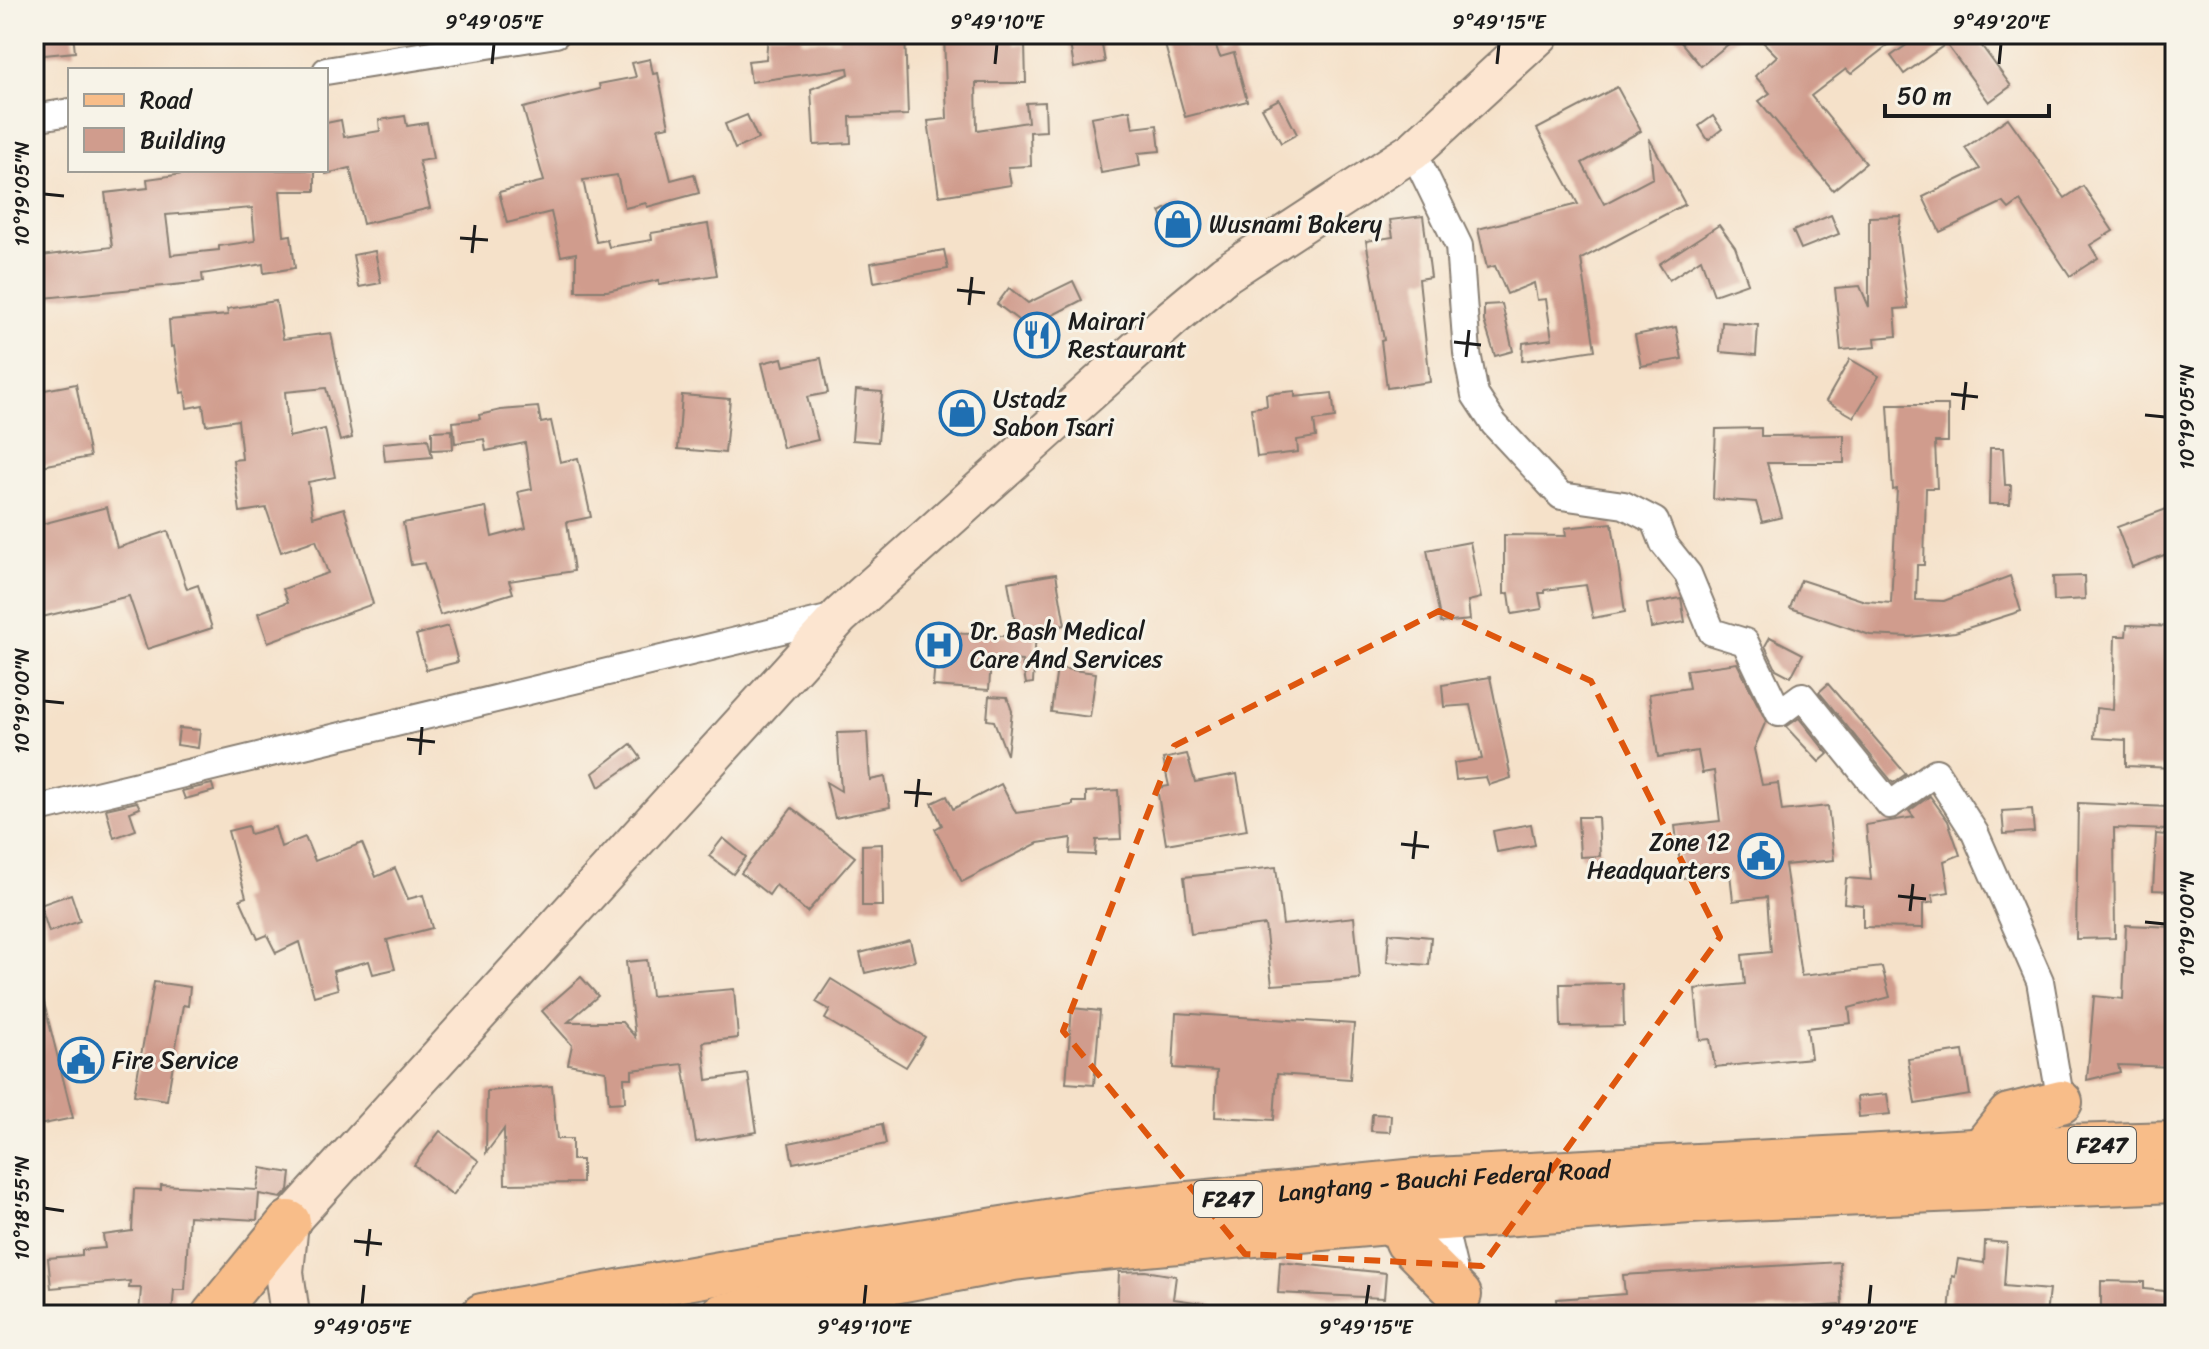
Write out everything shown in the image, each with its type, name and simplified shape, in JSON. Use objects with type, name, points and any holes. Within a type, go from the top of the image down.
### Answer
[{"type":"main road","points":[[1981,1150],[2009,1115],[2061,1102]]},
{"type":"main road","name":"Langtang - Bauchi Federal Road","points":[[743,1313],[1014,1259],[1399,1222],[1720,1200],[2030,1167],[2175,1143]]},
{"type":"main road","name":"Langtang - Bauchi Federal Road","points":[[482,1315],[743,1269],[1109,1211],[1417,1180],[1981,1150],[2030,1167],[2175,1181]]},
{"type":"main road","points":[[213,1315],[289,1222]]},
{"type":"main road","points":[[1399,1222],[1407,1242],[1460,1305]]},
{"type":"street","points":[[328,71],[556,34]]},
{"type":"street","points":[[290,1315],[284,1272],[289,1222],[840,616],[1203,292],[1413,151],[1540,34]]},
{"type":"street","points":[[34,118],[68,112]]},
{"type":"street","points":[[1413,151],[1459,246],[1467,353],[1475,395],[1494,424],[1561,496],[1624,505],[1655,521],[1664,544],[1688,574],[1712,632],[1745,642],[1779,713],[1802,696],[1890,805],[1936,772],[1975,833],[2040,981],[2061,1102],[2030,1167]]},
{"type":"street","points":[[34,810],[840,616]]},
{"type":"street","points":[[1417,1180],[1442,1220],[1460,1305]]},
{"type":"highlighted area","points":[[1439,611],[1591,681],[1720,937],[1482,1266],[1245,1254],[1063,1031],[1174,746]]},
{"type":"building","points":[[34,34],[73,34],[75,52],[34,56]]},
{"type":"building","points":[[768,34],[801,34],[801,41],[839,40],[838,34],[905,34],[908,115],[850,117],[851,143],[814,145],[811,89],[849,74],[848,68],[751,82],[748,61],[766,59]]},
{"type":"building","points":[[944,34],[1015,34],[1015,44],[1025,44],[1026,83],[976,83],[977,130],[1028,122],[1026,103],[1045,102],[1046,131],[1030,132],[1031,166],[1008,167],[1011,185],[939,196],[928,121],[947,119]]},
{"type":"building","points":[[1100,34],[1105,62],[1074,68],[1069,37]]},
{"type":"building","points":[[1162,34],[1183,34],[1186,47],[1213,38],[1220,57],[1234,53],[1247,101],[1185,117]]},
{"type":"building","points":[[1674,34],[1741,34],[1701,66]]},
{"type":"building","points":[[1755,34],[1879,34],[1888,45],[1851,74],[1846,69],[1811,96],[1866,163],[1833,190],[1759,101],[1770,93],[1755,76],[1777,56]]},
{"type":"building","points":[[1922,34],[1973,34],[2011,86],[1989,102],[1946,44],[1904,74],[1891,56]]},
{"type":"building","points":[[650,59],[653,74],[658,73],[669,126],[658,128],[671,180],[694,174],[699,193],[647,207],[646,203],[625,208],[617,175],[583,180],[596,242],[607,240],[609,247],[652,240],[651,233],[708,224],[717,275],[659,284],[659,280],[607,291],[576,291],[576,253],[561,256],[551,212],[507,223],[499,192],[544,181],[523,108],[600,89],[599,84],[636,77],[632,63]]},
{"type":"building","points":[[1617,87],[1641,131],[1582,163],[1604,204],[1653,178],[1649,138],[1685,204],[1581,259],[1595,350],[1522,361],[1523,343],[1552,339],[1546,299],[1537,300],[1534,283],[1507,294],[1495,266],[1487,268],[1478,229],[1578,204],[1537,129]]},
{"type":"building","points":[[1279,99],[1297,134],[1281,143],[1262,108]]},
{"type":"building","points":[[1130,110],[1133,128],[1157,125],[1160,151],[1138,153],[1140,166],[1101,173],[1091,117]]},
{"type":"building","points":[[747,115],[758,139],[735,149],[725,124]]},
{"type":"building","points":[[405,116],[407,126],[427,123],[433,159],[419,161],[430,208],[363,224],[350,168],[326,174],[328,123],[341,120],[344,137],[380,131],[379,120]]},
{"type":"building","points":[[1713,116],[1722,129],[1708,140],[1699,126]]},
{"type":"building","points":[[2008,118],[2065,198],[2083,186],[2113,231],[2090,245],[2098,258],[2070,276],[2020,201],[2009,209],[2003,202],[1940,232],[1923,197],[1980,169],[1965,148]]},
{"type":"building","points":[[198,172],[315,172],[315,191],[280,191],[284,236],[291,235],[295,268],[264,273],[263,264],[202,274],[203,282],[34,299],[34,257],[112,247],[105,193],[148,188],[147,179]],"holes":[[[252,208],[255,241],[219,246],[219,250],[171,255],[166,215]]]},
{"type":"building","points":[[1177,203],[1191,228],[1174,238],[1160,212]]},
{"type":"building","points":[[1831,215],[1839,234],[1801,249],[1793,231]]},
{"type":"building","points":[[1423,216],[1431,277],[1419,279],[1430,382],[1387,388],[1381,341],[1384,340],[1366,241],[1393,237],[1390,220]]},
{"type":"building","points":[[1901,216],[1898,237],[1908,308],[1895,309],[1897,336],[1875,338],[1876,347],[1841,350],[1835,288],[1860,286],[1869,307],[1869,217]]},
{"type":"building","points":[[1719,225],[1735,247],[1748,283],[1714,295],[1701,259],[1669,280],[1659,264]]},
{"type":"building","points":[[944,250],[948,269],[874,282],[871,263]]},
{"type":"building","points":[[375,251],[381,283],[359,287],[353,255]]},
{"type":"building","points":[[1073,281],[1082,300],[1047,318],[1055,324],[1043,339],[997,304],[1009,288],[1028,303]]},
{"type":"building","points":[[276,301],[283,339],[331,333],[352,438],[340,441],[326,388],[285,392],[289,437],[325,429],[335,477],[308,482],[313,517],[344,508],[373,604],[268,642],[258,613],[288,602],[283,589],[328,573],[316,540],[281,552],[266,508],[240,512],[233,460],[242,459],[238,420],[206,425],[203,405],[187,408],[185,392],[181,393],[174,346],[171,347],[169,320],[228,315],[227,309]]},
{"type":"building","points":[[1502,304],[1513,351],[1495,356],[1484,321],[1484,305]]},
{"type":"building","points":[[1722,322],[1758,325],[1756,355],[1720,352]]},
{"type":"building","points":[[1676,327],[1682,359],[1641,366],[1635,335]]},
{"type":"building","points":[[782,358],[784,366],[821,358],[828,393],[807,397],[818,440],[783,448],[762,363]]},
{"type":"building","points":[[1850,359],[1879,376],[1854,417],[1826,401]]},
{"type":"building","points":[[76,384],[90,457],[36,467],[34,392]]},
{"type":"building","points":[[856,390],[882,392],[878,442],[852,440]]},
{"type":"building","points":[[1295,391],[1295,397],[1332,393],[1335,418],[1314,421],[1316,437],[1297,440],[1298,452],[1257,457],[1251,408],[1267,406],[1266,394]]},
{"type":"building","points":[[682,395],[730,399],[725,453],[678,449]]},
{"type":"building","points":[[1888,405],[1948,405],[1948,442],[1935,442],[1937,488],[1926,488],[1924,565],[1917,565],[1916,600],[1944,601],[2010,576],[2021,611],[1955,632],[1909,637],[1870,635],[1790,608],[1801,580],[1865,601],[1891,603],[1897,489],[1893,490]]},
{"type":"building","points":[[538,407],[541,423],[551,421],[560,462],[578,458],[591,517],[567,522],[574,571],[509,581],[513,593],[440,615],[424,563],[411,565],[403,523],[486,507],[492,537],[526,528],[518,492],[532,489],[525,443],[486,451],[484,439],[455,443],[453,422],[480,419],[479,415],[501,410]]},
{"type":"building","points":[[1761,428],[1761,436],[1844,435],[1844,463],[1767,463],[1782,517],[1762,522],[1756,502],[1713,499],[1716,429]]},
{"type":"building","points":[[452,430],[453,449],[432,450],[432,431]]},
{"type":"building","points":[[428,439],[432,457],[385,461],[383,443]]},
{"type":"building","points":[[1990,448],[2003,448],[2005,485],[2011,485],[2010,504],[1989,504]]},
{"type":"building","points":[[2175,506],[2175,551],[2132,567],[2117,527]]},
{"type":"building","points":[[107,507],[117,548],[168,531],[187,589],[198,585],[212,628],[147,649],[129,596],[42,617],[34,584],[34,526]]},
{"type":"building","points":[[1612,523],[1625,612],[1593,618],[1586,585],[1545,590],[1545,593],[1539,593],[1542,609],[1512,614],[1509,593],[1504,594],[1504,535],[1566,536],[1565,528]]},
{"type":"building","points":[[1470,542],[1481,598],[1468,601],[1470,620],[1441,623],[1427,550]]},
{"type":"building","points":[[1056,574],[1065,625],[1036,630],[1033,683],[1026,684],[1022,661],[991,659],[989,690],[933,686],[937,632],[1018,637],[1008,582]]},
{"type":"building","points":[[2084,576],[2085,599],[2054,601],[2053,577]]},
{"type":"building","points":[[1681,598],[1685,622],[1651,628],[1647,604]]},
{"type":"building","points":[[2127,625],[2175,627],[2175,768],[2126,766],[2126,740],[2094,738],[2096,708],[2113,710],[2115,636],[2126,636]]},
{"type":"building","points":[[448,626],[458,662],[426,670],[416,635]]},
{"type":"building","points":[[1770,637],[1803,654],[1791,677],[1776,669],[1765,646]]},
{"type":"building","points":[[1737,663],[1766,721],[1754,749],[1762,785],[1778,783],[1782,811],[1828,806],[1834,860],[1785,865],[1801,976],[1882,967],[1890,997],[1849,1008],[1851,1023],[1807,1028],[1811,1058],[1715,1067],[1710,1039],[1700,1040],[1695,989],[1745,984],[1742,955],[1771,952],[1767,897],[1733,901],[1730,873],[1682,878],[1675,826],[1720,821],[1714,771],[1702,773],[1698,751],[1658,757],[1649,694],[1689,688],[1686,670]]},
{"type":"building","points":[[1057,668],[1096,673],[1090,717],[1051,712]]},
{"type":"building","points":[[1490,677],[1511,778],[1489,785],[1486,777],[1456,780],[1454,763],[1482,759],[1470,705],[1444,707],[1442,685]]},
{"type":"building","points":[[1828,684],[1906,774],[1893,783],[1819,692]]},
{"type":"building","points":[[989,696],[1007,697],[1012,711],[1007,755],[994,721],[987,720]]},
{"type":"building","points":[[1799,718],[1828,754],[1819,762],[1786,727]]},
{"type":"building","points":[[179,728],[200,730],[198,748],[177,745]]},
{"type":"building","points":[[867,732],[870,780],[885,777],[890,807],[835,818],[826,782],[841,791],[837,733]]},
{"type":"building","points":[[631,744],[641,758],[599,787],[593,773]]},
{"type":"building","points":[[1187,754],[1195,782],[1237,774],[1247,830],[1166,844],[1157,788],[1169,786],[1163,759]]},
{"type":"building","points":[[212,784],[214,791],[185,799],[182,791]]},
{"type":"building","points":[[1001,784],[1016,813],[1086,802],[1086,792],[1118,790],[1121,839],[1096,840],[1095,855],[1070,854],[1071,838],[1038,843],[962,882],[935,829],[942,825],[932,803],[947,796],[953,809]]},
{"type":"building","points":[[1930,796],[1948,821],[1960,855],[1944,861],[1949,892],[1932,895],[1934,902],[1923,904],[1923,928],[1863,927],[1863,905],[1844,903],[1846,878],[1871,880],[1866,825],[1914,817],[1909,811]]},
{"type":"building","points":[[137,802],[140,808],[130,812],[136,830],[114,838],[106,809]]},
{"type":"building","points":[[2078,803],[2169,807],[2168,830],[2114,828],[2115,938],[2076,939]]},
{"type":"building","points":[[792,808],[855,857],[807,912],[776,885],[769,895],[741,873]]},
{"type":"building","points":[[2032,809],[2034,832],[2004,834],[2002,811]]},
{"type":"building","points":[[1578,817],[1598,817],[1600,856],[1580,857]]},
{"type":"building","points":[[1531,824],[1535,845],[1497,852],[1493,831]]},
{"type":"building","points":[[248,826],[250,834],[275,827],[281,847],[305,837],[315,861],[362,843],[376,877],[395,868],[408,899],[423,895],[432,928],[387,940],[395,969],[373,974],[369,961],[333,971],[338,989],[314,996],[299,942],[276,953],[267,935],[258,939],[240,899],[246,897],[228,831]]},
{"type":"building","points":[[2156,834],[2175,836],[2172,891],[2153,890]]},
{"type":"building","points":[[723,838],[746,857],[733,874],[709,856]]},
{"type":"building","points":[[882,844],[883,906],[862,906],[862,845]]},
{"type":"building","points":[[1276,867],[1283,925],[1354,917],[1360,979],[1272,985],[1265,925],[1191,934],[1184,877]]},
{"type":"building","points":[[71,894],[80,921],[49,932],[40,905]]},
{"type":"building","points":[[2126,925],[2175,927],[2175,1067],[2118,1065],[2120,1072],[2087,1080],[2094,996],[2123,999]]},
{"type":"building","points":[[1389,933],[1431,937],[1429,965],[1387,962]]},
{"type":"building","points":[[910,940],[915,961],[865,973],[860,953]]},
{"type":"building","points":[[647,960],[651,996],[734,989],[738,1038],[703,1042],[707,1080],[748,1074],[757,1132],[696,1142],[683,1064],[632,1070],[632,1078],[624,1078],[625,1102],[609,1103],[606,1071],[568,1064],[572,1045],[542,1011],[581,977],[598,996],[568,1022],[622,1022],[635,1037],[626,962]]},
{"type":"building","points":[[831,979],[925,1037],[906,1067],[825,1019],[830,1010],[816,1002]]},
{"type":"building","points":[[154,982],[190,987],[188,1006],[183,1005],[167,1100],[134,1095]]},
{"type":"building","points":[[1623,983],[1624,1026],[1561,1027],[1560,984]]},
{"type":"building","points":[[40,987],[73,1118],[34,1126],[34,988]]},
{"type":"building","points":[[1072,1008],[1100,1011],[1094,1085],[1066,1083]]},
{"type":"building","points":[[1176,1013],[1354,1024],[1350,1079],[1277,1074],[1274,1120],[1215,1117],[1217,1071],[1173,1068]]},
{"type":"building","points":[[1963,1051],[1970,1095],[1915,1104],[1908,1059]]},
{"type":"building","points":[[552,1086],[557,1139],[572,1139],[572,1160],[582,1160],[582,1183],[505,1184],[504,1129],[486,1153],[487,1091]]},
{"type":"building","points":[[1887,1094],[1890,1114],[1859,1117],[1857,1097]]},
{"type":"building","points":[[1372,1114],[1391,1115],[1390,1132],[1371,1131]]},
{"type":"building","points":[[882,1124],[886,1144],[793,1163],[789,1143]]},
{"type":"building","points":[[440,1131],[479,1161],[453,1195],[414,1165]]},
{"type":"building","points":[[261,1168],[291,1173],[289,1190],[281,1198],[259,1194],[257,1220],[189,1216],[185,1290],[174,1290],[172,1315],[139,1315],[141,1288],[129,1288],[130,1281],[51,1288],[48,1258],[82,1255],[82,1250],[105,1248],[103,1235],[132,1231],[134,1189],[161,1190],[161,1185],[257,1190]]},
{"type":"building","points":[[1985,1241],[2007,1243],[2004,1286],[2049,1290],[2046,1315],[1949,1315],[1952,1276],[1955,1277],[1958,1259],[1984,1263]]},
{"type":"building","points":[[1280,1262],[1386,1273],[1384,1298],[1278,1293]]},
{"type":"building","points":[[1840,1262],[1842,1305],[1678,1315],[1558,1315],[1557,1299],[1625,1294],[1623,1275]]},
{"type":"building","points":[[1145,1271],[1176,1276],[1173,1299],[1211,1304],[1210,1315],[1117,1315],[1119,1272]]},
{"type":"building","points":[[2101,1281],[2144,1282],[2144,1289],[2175,1292],[2175,1315],[2101,1315]]},
{"type":"place","name":"Wusnami Bakery","points":[[1178,224]]},
{"type":"place","name":"Mairari Restaurant","points":[[1037,335]]},
{"type":"place","name":"Ustadz Sabon Tsari","points":[[962,413]]},
{"type":"place","name":"Dr. Bash Medical Care And Services","points":[[939,645]]},
{"type":"place","name":"Zone 12 Headquarters","points":[[1761,856]]},
{"type":"place","name":"Fire Service","points":[[81,1060]]}]
